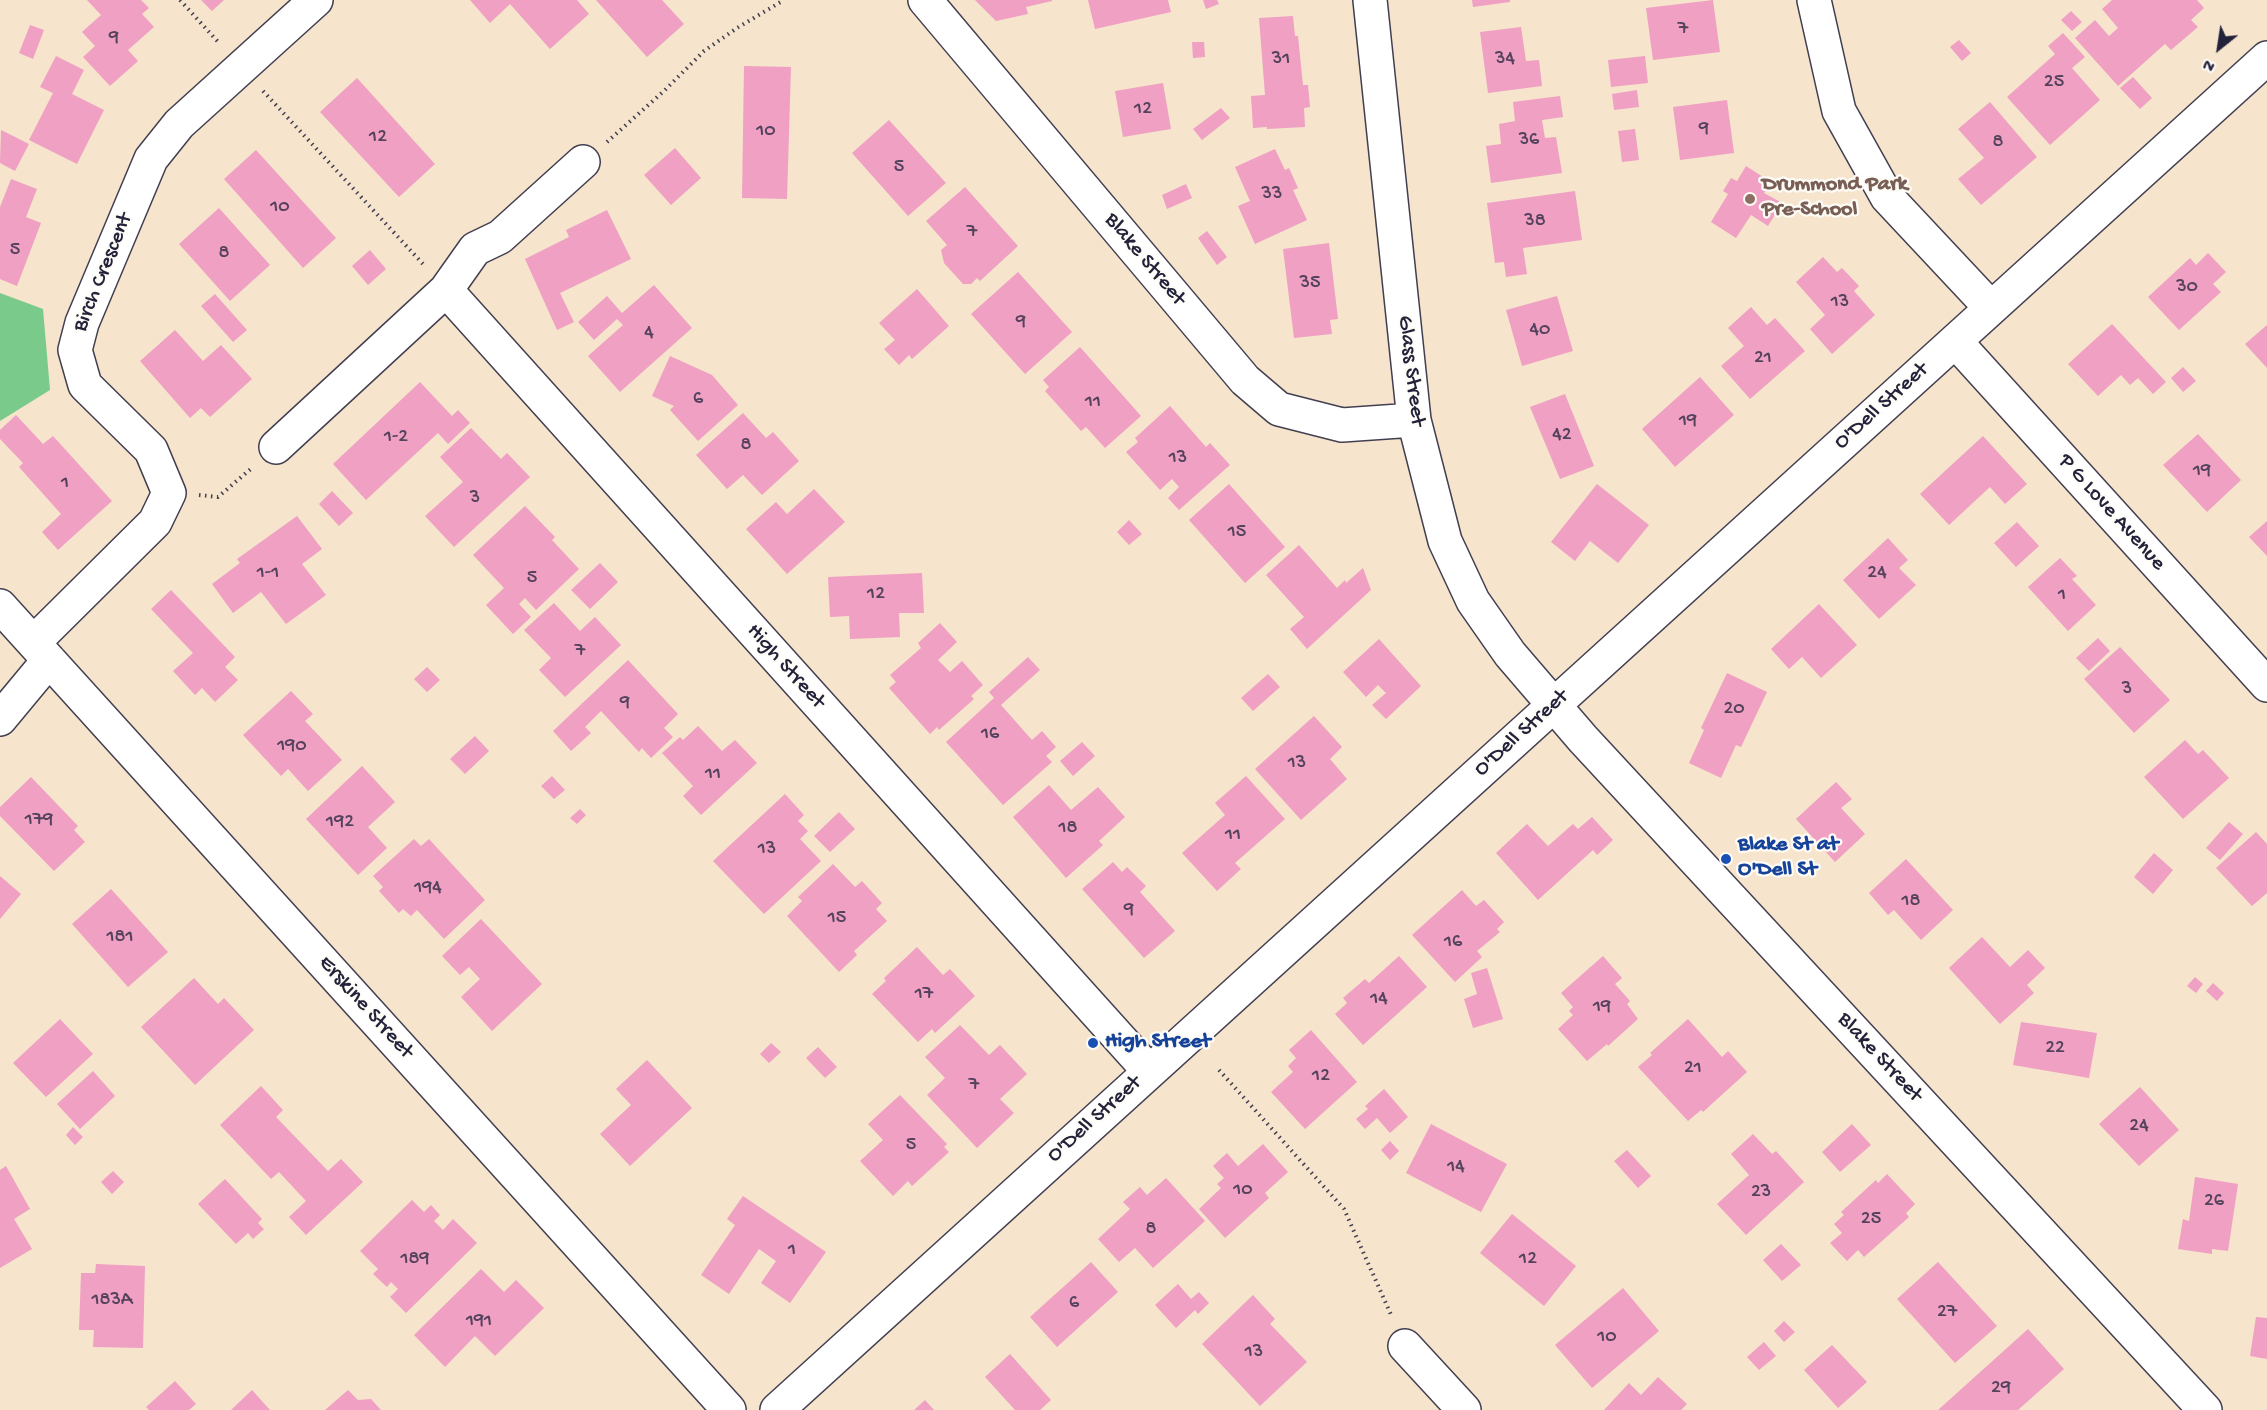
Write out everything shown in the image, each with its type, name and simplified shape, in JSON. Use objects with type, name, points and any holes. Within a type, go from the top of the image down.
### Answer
[{"type":"street","name":"Birch Crescent","points":[[0,719],[42,651],[155,522],[169,493],[151,450],[85,385],[75,350],[82,323],[151,159],[179,124],[316,0]]},
{"type":"street","name":"Blake Street","points":[[925,0],[1245,380],[1279,410],[1342,425],[1414,420]]},
{"type":"street","name":"Glass Street","points":[[1370,0],[1414,420],[1444,541],[1473,601],[1510,654],[1554,705]]},
{"type":"street","points":[[1814,0],[1839,111],[1887,197],[1991,308]]},
{"type":"street","name":"O'Dell Street","points":[[777,1410],[2267,58]]},
{"type":"street","points":[[276,447],[436,279],[475,249],[500,237],[583,162]]},
{"type":"street","name":"High Street","points":[[436,279],[1149,1071]]},
{"type":"street","name":"P G Love Avenue","points":[[1955,341],[2267,685]]},
{"type":"street","name":"Erskine Street","points":[[0,606],[729,1410]]},
{"type":"street","name":"Blake Street","points":[[1554,705],[1582,740],[2205,1410]]},
{"type":"street","points":[[1405,1346],[1464,1410]]},
{"type":"path","points":[[180,0],[226,50]]},
{"type":"path","points":[[583,162],[665,90],[704,51],[784,0]]},
{"type":"path","points":[[262,89],[436,279]]},
{"type":"path","points":[[197,495],[218,497],[276,447]]},
{"type":"path","points":[[1219,1070],[1344,1209],[1387,1306]]},
{"type":"green space","points":[[0,293],[43,309],[50,390],[0,421]]},
{"type":"building","points":[[87,0],[141,0],[149,8],[142,14],[154,27],[128,50],[138,61],[110,86],[83,57],[95,46],[82,32],[101,15]]},
{"type":"building","points":[[201,0],[224,0],[212,11]]},
{"type":"building","points":[[470,0],[577,0],[589,14],[550,49],[510,4],[490,23]]},
{"type":"building","points":[[596,0],[662,0],[684,24],[647,57]]},
{"type":"building","points":[[975,0],[1052,1],[1026,7],[1028,14],[996,21]]},
{"type":"building","points":[[1088,0],[1168,0],[1171,12],[1095,29]]},
{"type":"building","points":[[1203,0],[1217,0],[1219,4],[1206,9]]},
{"type":"building","points":[[1472,0],[1510,0],[1510,2],[1473,7]]},
{"type":"building","points":[[1713,0],[1720,52],[1653,60],[1646,8]]},
{"type":"building","points":[[2112,0],[2197,0],[2204,8],[2191,20],[2198,27],[2171,50],[2165,44],[2118,86],[2075,38],[2095,20],[2109,36],[2118,28],[2102,9]]},
{"type":"building","points":[[2071,11],[2082,22],[2072,31],[2061,20]]},
{"type":"building","points":[[1293,16],[1295,36],[1298,36],[1303,85],[1308,85],[1310,107],[1304,108],[1305,127],[1253,128],[1251,96],[1265,95],[1259,18]]},
{"type":"building","points":[[30,25],[44,30],[33,59],[19,53]]},
{"type":"building","points":[[1521,27],[1526,61],[1539,60],[1542,86],[1488,93],[1480,32]]},
{"type":"building","points":[[2063,33],[2085,57],[2072,68],[2100,100],[2050,145],[2007,97],[2055,54],[2048,46]]},
{"type":"building","points":[[1959,40],[1971,53],[1962,61],[1950,47]]},
{"type":"building","points":[[1192,42],[1204,42],[1205,57],[1193,58]]},
{"type":"building","points":[[56,56],[84,70],[72,94],[104,110],[77,164],[29,140],[53,93],[40,87]]},
{"type":"building","points":[[1645,56],[1648,83],[1611,87],[1608,60]]},
{"type":"building","points":[[744,66],[791,67],[787,199],[742,198]]},
{"type":"building","points":[[2133,77],[2152,98],[2140,109],[2120,88]]},
{"type":"building","points":[[357,78],[435,164],[399,197],[320,112]]},
{"type":"building","points":[[1163,83],[1171,129],[1123,137],[1115,91]]},
{"type":"building","points":[[1637,90],[1639,107],[1614,110],[1612,94]]},
{"type":"building","points":[[1560,96],[1563,117],[1542,120],[1545,138],[1556,137],[1562,173],[1491,183],[1486,146],[1501,144],[1499,124],[1515,121],[1513,102]]},
{"type":"building","points":[[1727,100],[1734,153],[1680,160],[1673,107]]},
{"type":"building","points":[[1990,102],[2037,157],[1981,205],[1958,179],[1984,158],[1958,129]]},
{"type":"building","points":[[1221,108],[1230,118],[1202,140],[1193,129]]},
{"type":"building","points":[[889,120],[946,183],[908,216],[852,153]]},
{"type":"building","points":[[1635,129],[1639,160],[1622,162],[1618,131]]},
{"type":"building","points":[[1,130],[29,144],[15,171],[0,163]]},
{"type":"building","points":[[675,148],[701,178],[671,205],[644,175]]},
{"type":"building","points":[[1275,149],[1285,170],[1289,168],[1298,188],[1293,190],[1307,220],[1255,244],[1238,206],[1250,201],[1235,167]]},
{"type":"building","points":[[256,150],[336,238],[303,268],[224,179]]},
{"type":"building","name":"Drummond Park Pre-School","points":[[1746,166],[1771,182],[1764,193],[1782,203],[1768,226],[1751,215],[1736,238],[1711,222],[1728,194],[1723,191],[1731,178],[1737,181]]},
{"type":"building","points":[[11,179],[37,189],[26,217],[41,223],[17,286],[0,279],[0,207]]},
{"type":"building","points":[[1186,184],[1192,198],[1167,209],[1162,195]]},
{"type":"building","points":[[965,187],[1018,246],[980,281],[977,278],[971,284],[963,284],[944,263],[941,250],[947,245],[926,221]]},
{"type":"building","points":[[1575,191],[1582,240],[1523,248],[1527,274],[1506,277],[1504,262],[1495,263],[1487,203]]},
{"type":"building","points":[[219,208],[270,265],[230,301],[179,244]]},
{"type":"building","points":[[607,210],[631,259],[560,293],[574,322],[557,330],[525,259],[569,237],[566,230]]},
{"type":"building","points":[[1207,231],[1227,257],[1217,265],[1198,238]]},
{"type":"building","points":[[1329,243],[1338,319],[1330,320],[1332,334],[1294,338],[1283,249]]},
{"type":"building","points":[[370,250],[386,269],[368,285],[352,266]]},
{"type":"building","points":[[2208,253],[2226,272],[2213,284],[2221,292],[2179,330],[2148,297],[2190,258],[2196,265]]},
{"type":"building","points":[[1823,257],[1837,272],[1842,268],[1859,286],[1854,291],[1875,315],[1832,354],[1810,329],[1825,315],[1796,282]]},
{"type":"building","points":[[1018,272],[1072,332],[1025,374],[971,314]]},
{"type":"building","points":[[654,285],[692,328],[620,392],[588,356],[623,325],[617,319],[594,340],[578,322],[607,296],[622,313]]},
{"type":"building","points":[[917,289],[949,326],[912,359],[909,355],[899,365],[884,349],[895,340],[879,323]]},
{"type":"building","points":[[215,294],[247,330],[233,342],[201,306]]},
{"type":"building","points":[[1557,296],[1573,351],[1522,366],[1506,310]]},
{"type":"building","points":[[1751,307],[1767,325],[1775,318],[1805,351],[1750,399],[1721,366],[1744,346],[1728,328]]},
{"type":"building","points":[[2112,324],[2166,382],[2153,394],[2138,378],[2130,385],[2121,375],[2098,396],[2068,364]]},
{"type":"building","points":[[2267,325],[2267,368],[2245,344]]},
{"type":"building","points":[[175,330],[203,361],[221,345],[252,379],[210,417],[201,408],[190,418],[140,361]]},
{"type":"building","points":[[1080,347],[1141,416],[1105,448],[1086,427],[1081,431],[1045,391],[1049,387],[1043,380]]},
{"type":"building","points":[[670,356],[712,375],[738,405],[698,441],[670,410],[674,406],[652,396]]},
{"type":"building","points":[[2183,367],[2196,381],[2183,392],[2171,378]]},
{"type":"building","points":[[1700,377],[1734,415],[1675,467],[1642,429]]},
{"type":"building","points":[[420,382],[452,416],[458,410],[470,423],[448,444],[438,433],[366,500],[333,464]]},
{"type":"building","points":[[1565,394],[1594,466],[1560,479],[1530,407]]},
{"type":"building","points":[[1170,406],[1206,447],[1210,443],[1230,465],[1179,510],[1168,498],[1179,487],[1172,479],[1160,490],[1126,452],[1138,442],[1135,438]]},
{"type":"building","points":[[743,413],[766,438],[773,432],[799,461],[762,495],[743,475],[727,489],[696,455]]},
{"type":"building","points":[[16,415],[43,444],[53,436],[112,501],[58,550],[42,532],[61,514],[19,467],[23,463],[0,439],[0,430]]},
{"type":"building","points":[[471,428],[501,459],[507,453],[530,477],[454,547],[425,516],[463,482],[440,457]]},
{"type":"building","points":[[2198,434],[2241,480],[2207,512],[2163,465]]},
{"type":"building","points":[[1983,436],[2027,484],[2005,504],[1990,487],[1949,525],[1920,494]]},
{"type":"building","points":[[1229,484],[1285,547],[1245,583],[1189,520]]},
{"type":"building","points":[[1597,484],[1649,525],[1618,563],[1590,541],[1575,561],[1551,542]]},
{"type":"building","points":[[814,489],[845,522],[787,574],[746,529],[776,502],[787,514]]},
{"type":"building","points":[[332,491],[353,513],[339,526],[319,504]]},
{"type":"building","points":[[525,506],[555,537],[552,540],[579,569],[536,610],[525,598],[519,604],[531,617],[513,634],[486,605],[504,588],[473,555]]},
{"type":"building","points":[[297,516],[322,549],[302,564],[326,595],[286,624],[261,592],[233,613],[212,584],[240,563],[237,559]]},
{"type":"building","points":[[1129,520],[1142,534],[1129,545],[1117,532]]},
{"type":"building","points":[[2267,521],[2267,556],[2249,537]]},
{"type":"building","points":[[2017,522],[2039,546],[2016,567],[1994,543]]},
{"type":"building","points":[[1888,538],[1908,560],[1899,568],[1916,585],[1879,619],[1843,580]]},
{"type":"building","points":[[1299,545],[1337,588],[1363,568],[1371,590],[1307,649],[1290,629],[1304,617],[1266,575]]},
{"type":"building","points":[[2060,558],[2077,576],[2072,579],[2096,605],[2068,631],[2028,587]]},
{"type":"building","points":[[600,563],[618,582],[590,609],[571,590]]},
{"type":"building","points":[[922,573],[924,613],[899,613],[900,637],[850,639],[849,616],[830,617],[828,577]]},
{"type":"building","points":[[171,590],[235,657],[225,667],[238,680],[215,702],[202,688],[195,695],[173,671],[193,653],[151,609]]},
{"type":"building","points":[[554,603],[580,631],[595,617],[621,645],[565,697],[539,670],[551,658],[524,630]]},
{"type":"building","points":[[1819,604],[1857,645],[1821,678],[1802,657],[1789,669],[1771,649]]},
{"type":"building","points":[[940,623],[957,642],[938,660],[950,672],[962,661],[983,685],[971,696],[974,699],[939,730],[937,727],[930,734],[889,688],[896,682],[890,675],[921,648],[918,643]]},
{"type":"building","points":[[2098,638],[2110,651],[2089,671],[2076,658]]},
{"type":"building","points":[[1379,639],[1421,686],[1386,719],[1372,705],[1386,693],[1378,685],[1366,697],[1343,672]]},
{"type":"building","points":[[2120,647],[2170,700],[2134,733],[2084,679]]},
{"type":"building","points":[[1028,657],[1040,670],[1001,705],[1032,740],[1042,731],[1056,747],[1046,756],[1052,762],[1003,805],[946,742],[994,698],[989,692]]},
{"type":"building","points":[[628,660],[678,714],[664,728],[673,737],[651,758],[642,748],[639,752],[601,711],[585,727],[591,733],[571,751],[553,731]]},
{"type":"building","points":[[427,667],[440,680],[427,692],[414,679]]},
{"type":"building","points":[[1727,673],[1767,692],[1741,747],[1736,745],[1721,778],[1689,763],[1704,730],[1701,728]]},
{"type":"building","points":[[1268,674],[1280,687],[1253,711],[1241,698]]},
{"type":"building","points":[[291,691],[313,714],[305,721],[342,760],[308,791],[288,769],[281,776],[243,735]]},
{"type":"building","points":[[1314,716],[1342,747],[1330,759],[1347,779],[1301,820],[1255,769]]},
{"type":"building","points":[[698,726],[722,751],[735,740],[757,763],[701,815],[683,796],[693,786],[662,753],[680,737],[683,740]]},
{"type":"building","points":[[475,736],[489,751],[465,774],[450,759]]},
{"type":"building","points":[[2185,740],[2198,754],[2203,750],[2229,778],[2183,819],[2144,777]]},
{"type":"building","points":[[1082,742],[1095,756],[1073,776],[1060,761]]},
{"type":"building","points":[[362,766],[395,802],[368,827],[387,848],[358,875],[306,819]]},
{"type":"building","points":[[552,776],[565,790],[554,799],[541,786]]},
{"type":"building","points":[[1246,776],[1285,819],[1235,863],[1241,869],[1217,891],[1182,853],[1225,815],[1215,803]]},
{"type":"building","points":[[31,777],[78,826],[74,830],[85,842],[54,871],[0,816],[0,807]]},
{"type":"building","points":[[1836,782],[1852,799],[1841,808],[1865,834],[1835,862],[1796,819]]},
{"type":"building","points":[[1049,785],[1071,810],[1098,787],[1125,817],[1099,841],[1103,845],[1066,878],[1013,817]]},
{"type":"building","points":[[785,794],[804,815],[798,821],[808,831],[800,839],[821,861],[764,914],[713,861]]},
{"type":"building","points":[[580,809],[586,815],[577,824],[570,818]]},
{"type":"building","points":[[839,812],[855,829],[830,852],[814,836]]},
{"type":"building","points":[[1592,817],[1613,840],[1597,855],[1593,850],[1538,900],[1496,853],[1527,824],[1548,846],[1573,824],[1578,829]]},
{"type":"building","points":[[2229,822],[2243,834],[2220,860],[2206,848]]},
{"type":"building","points":[[2256,832],[2267,844],[2267,893],[2252,906],[2216,868]]},
{"type":"building","points":[[414,839],[421,846],[429,839],[485,900],[444,939],[417,910],[411,916],[403,909],[399,913],[379,891],[383,887],[373,876]]},
{"type":"building","points":[[2154,853],[2173,870],[2153,894],[2134,877]]},
{"type":"building","points":[[1906,859],[1953,910],[1921,940],[1894,910],[1888,915],[1869,893]]},
{"type":"building","points":[[1113,862],[1122,872],[1127,867],[1146,886],[1140,892],[1175,931],[1144,958],[1082,889]]},
{"type":"building","points":[[833,864],[855,887],[862,881],[882,903],[876,909],[887,921],[854,951],[857,955],[839,972],[787,916],[802,901],[798,897]]},
{"type":"building","points":[[0,876],[21,894],[0,919]]},
{"type":"building","points":[[111,889],[168,952],[128,987],[72,924]]},
{"type":"building","points":[[1462,890],[1476,906],[1484,900],[1504,922],[1497,929],[1500,932],[1477,951],[1482,957],[1455,982],[1412,935]]},
{"type":"building","points":[[481,919],[542,984],[492,1031],[461,997],[480,979],[469,967],[460,975],[442,956]]},
{"type":"building","points":[[1982,937],[2010,967],[2028,950],[2045,968],[2027,985],[2034,993],[2000,1024],[1949,968]]},
{"type":"building","points":[[917,947],[943,975],[950,969],[975,996],[935,1033],[932,1029],[918,1042],[872,994],[886,981],[884,978]]},
{"type":"building","points":[[1399,956],[1427,987],[1363,1045],[1335,1014],[1347,1003],[1343,998],[1365,979],[1369,983]]},
{"type":"building","points":[[1603,956],[1622,978],[1615,984],[1630,1001],[1627,1004],[1638,1019],[1587,1061],[1558,1029],[1573,1015],[1569,1011],[1573,1007],[1561,993]]},
{"type":"building","points":[[1487,968],[1503,1019],[1473,1028],[1464,999],[1477,994],[1471,973]]},
{"type":"building","points":[[2195,977],[2203,984],[2196,993],[2187,986]]},
{"type":"building","points":[[194,978],[218,1004],[224,998],[254,1030],[195,1085],[141,1027]]},
{"type":"building","points":[[2213,983],[2224,993],[2217,1001],[2206,991]]},
{"type":"building","points":[[60,1019],[93,1054],[46,1097],[13,1063]]},
{"type":"building","points":[[1688,1019],[1722,1057],[1728,1051],[1747,1072],[1703,1112],[1701,1110],[1688,1121],[1638,1067]]},
{"type":"building","points":[[2021,1022],[2097,1033],[2089,1078],[2013,1065]]},
{"type":"building","points":[[960,1025],[989,1055],[1000,1045],[1027,1074],[1000,1099],[1014,1113],[977,1148],[927,1095],[945,1078],[925,1057]]},
{"type":"building","points":[[1311,1030],[1357,1082],[1305,1129],[1271,1092],[1293,1072],[1288,1066],[1296,1058],[1289,1050]]},
{"type":"building","points":[[771,1043],[781,1052],[769,1063],[760,1054]]},
{"type":"building","points":[[818,1047],[837,1067],[825,1078],[806,1058]]},
{"type":"building","points":[[647,1060],[692,1108],[630,1166],[600,1134],[631,1105],[616,1089]]},
{"type":"building","points":[[93,1071],[115,1096],[80,1129],[57,1104]]},
{"type":"building","points":[[261,1086],[283,1110],[276,1117],[328,1171],[341,1159],[363,1182],[306,1235],[289,1217],[306,1201],[279,1172],[271,1179],[220,1125]]},
{"type":"building","points":[[2140,1087],[2179,1130],[2139,1166],[2099,1124]]},
{"type":"building","points":[[1384,1089],[1408,1117],[1390,1133],[1377,1118],[1365,1129],[1356,1119],[1368,1109],[1365,1106]]},
{"type":"building","points":[[900,1095],[947,1144],[944,1147],[949,1152],[912,1186],[908,1181],[893,1196],[860,1161],[883,1140],[868,1124]]},
{"type":"building","points":[[1431,1124],[1507,1164],[1481,1212],[1406,1173]]},
{"type":"building","points":[[1852,1124],[1871,1145],[1840,1172],[1822,1152]]},
{"type":"building","points":[[73,1127],[83,1137],[75,1145],[66,1135]]},
{"type":"building","points":[[1753,1134],[1772,1154],[1776,1151],[1804,1182],[1746,1235],[1717,1204],[1749,1175],[1731,1154]]},
{"type":"building","points":[[1390,1141],[1399,1151],[1390,1160],[1381,1150]]},
{"type":"building","points":[[1263,1144],[1288,1172],[1265,1193],[1269,1198],[1225,1238],[1199,1209],[1221,1188],[1217,1184],[1224,1178],[1213,1166],[1227,1153],[1238,1166]]},
{"type":"building","points":[[1627,1150],[1651,1176],[1638,1188],[1614,1161]]},
{"type":"building","points":[[6,1166],[30,1209],[14,1219],[32,1249],[0,1268],[0,1170]]},
{"type":"building","points":[[113,1171],[124,1182],[112,1194],[101,1182]]},
{"type":"building","points":[[1887,1174],[1915,1204],[1906,1213],[1909,1217],[1864,1257],[1858,1250],[1847,1261],[1830,1243],[1842,1233],[1834,1224],[1844,1215],[1841,1212],[1876,1180],[1878,1183]]},
{"type":"building","points":[[2195,1177],[2238,1184],[2228,1251],[2212,1249],[2212,1254],[2178,1249],[2183,1219],[2189,1221]]},
{"type":"building","points":[[1166,1178],[1205,1221],[1153,1268],[1135,1248],[1119,1262],[1098,1239],[1130,1209],[1123,1202],[1140,1187],[1147,1195]]},
{"type":"building","points":[[225,1179],[262,1219],[258,1223],[264,1229],[253,1239],[248,1233],[236,1244],[198,1204]]},
{"type":"building","points":[[743,1196],[826,1252],[790,1303],[761,1283],[776,1261],[759,1249],[729,1294],[701,1275],[735,1225],[727,1219]]},
{"type":"building","points":[[412,1200],[424,1212],[431,1205],[440,1215],[434,1221],[443,1230],[453,1219],[477,1243],[406,1313],[390,1297],[398,1289],[391,1282],[387,1287],[373,1274],[378,1269],[360,1251]]},
{"type":"building","points":[[1512,1214],[1576,1266],[1544,1306],[1480,1253]]},
{"type":"building","points":[[1781,1244],[1801,1265],[1782,1281],[1763,1260]]},
{"type":"building","points":[[1091,1262],[1118,1292],[1057,1347],[1030,1317]]},
{"type":"building","points":[[1938,1262],[1997,1326],[1955,1363],[1897,1299]]},
{"type":"building","points":[[96,1264],[145,1266],[143,1348],[93,1347],[94,1330],[79,1330],[81,1273],[95,1273]]},
{"type":"building","points":[[481,1269],[504,1292],[516,1280],[544,1308],[495,1356],[475,1336],[445,1367],[414,1335]]},
{"type":"building","points":[[1178,1284],[1191,1299],[1199,1292],[1209,1303],[1198,1314],[1195,1310],[1176,1328],[1155,1305]]},
{"type":"building","points":[[1623,1288],[1659,1331],[1592,1388],[1555,1345]]},
{"type":"building","points":[[1253,1295],[1275,1319],[1270,1324],[1307,1362],[1260,1406],[1202,1344]]},
{"type":"building","points":[[2256,1317],[2267,1318],[2267,1359],[2250,1356]]},
{"type":"building","points":[[1784,1321],[1795,1332],[1784,1342],[1774,1331]]},
{"type":"building","points":[[2028,1329],[2064,1369],[2018,1410],[1938,1410]]},
{"type":"building","points":[[1764,1342],[1776,1356],[1759,1370],[1747,1357]]},
{"type":"building","points":[[1832,1345],[1867,1382],[1838,1408],[1804,1370]]},
{"type":"building","points":[[1010,1354],[1051,1400],[1040,1410],[1015,1410],[985,1377]]},
{"type":"building","points":[[1658,1377],[1687,1404],[1681,1410],[1604,1410],[1629,1383],[1641,1395]]},
{"type":"building","points":[[175,1381],[196,1404],[189,1410],[149,1410],[146,1407]]},
{"type":"building","points":[[252,1390],[270,1410],[231,1410]]},
{"type":"building","points":[[348,1390],[358,1400],[371,1399],[381,1410],[325,1410]]},
{"type":"building","points":[[925,1400],[934,1410],[914,1410]]},
{"type":"place","name":"Drummond Park Pre-School","points":[[1750,199]]},
{"type":"place","name":"Blake St at O'Dell St","points":[[1726,859]]},
{"type":"place","name":"High Street","points":[[1093,1043]]}]
